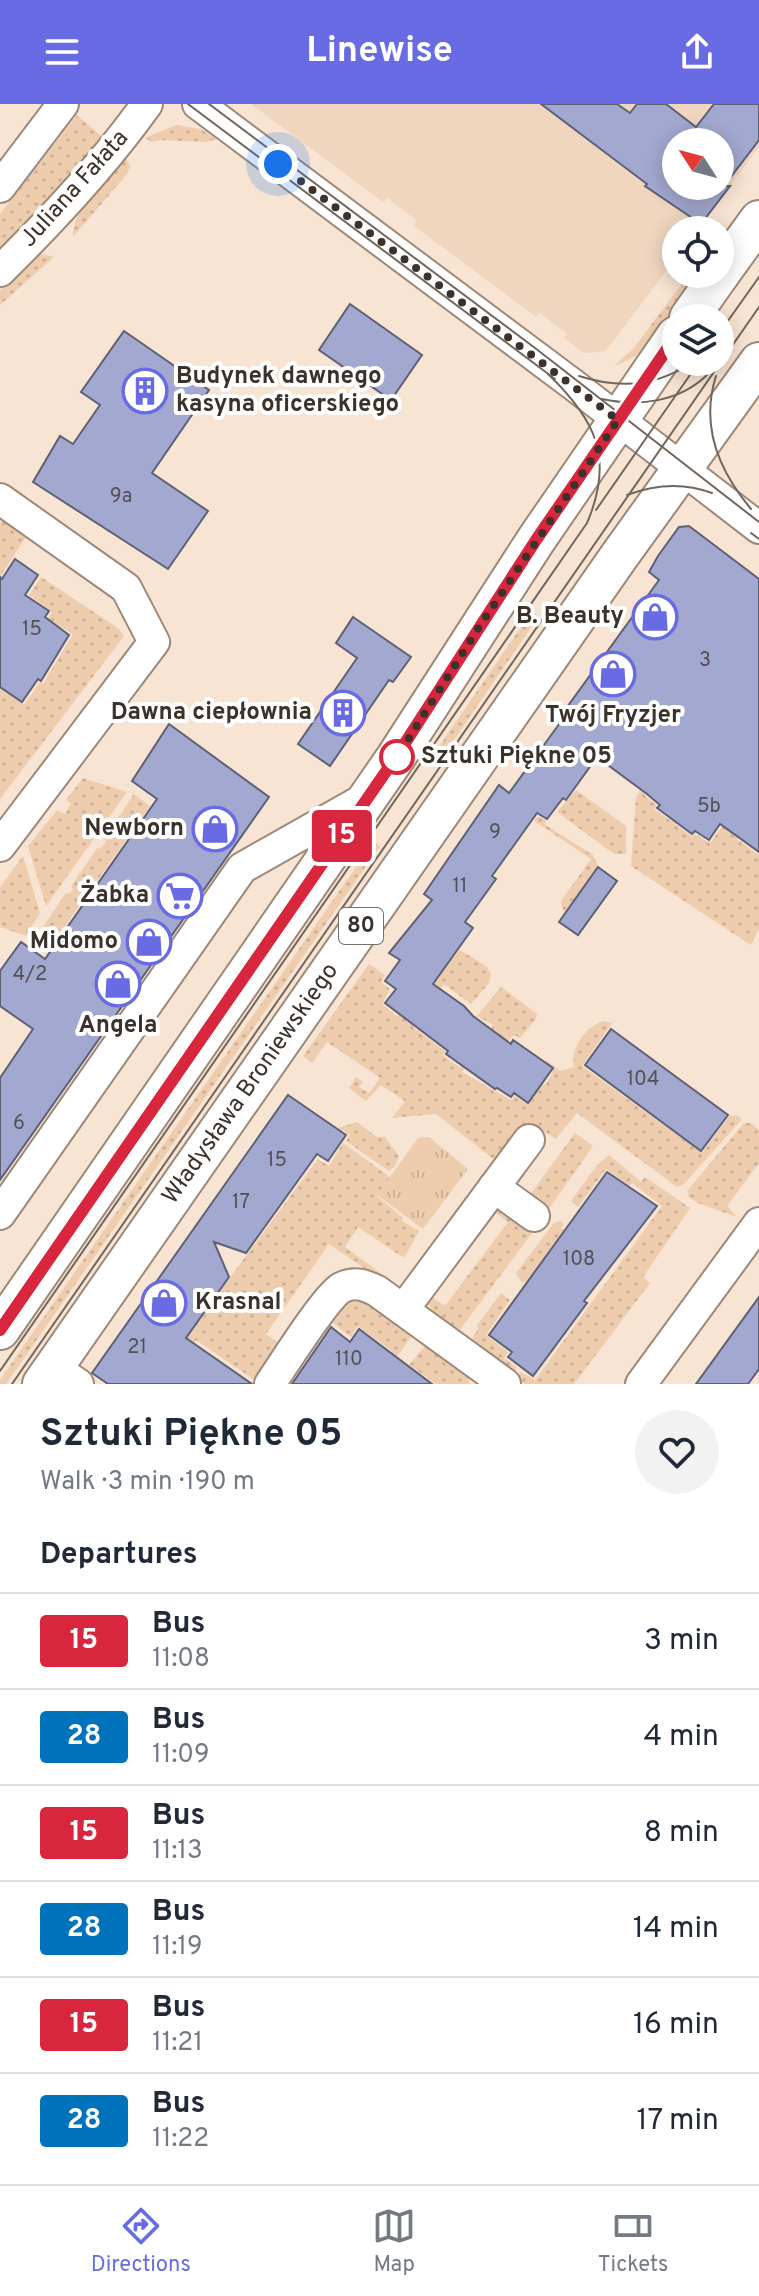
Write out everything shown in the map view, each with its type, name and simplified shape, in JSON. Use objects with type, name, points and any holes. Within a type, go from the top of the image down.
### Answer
[{"type":"main road","points":[[734,255],[759,220]]},
{"type":"main road","points":[[0,1330],[370,796],[494,604],[662,356]]},
{"type":"main road","name":"80","points":[[681,470],[759,362]]},
{"type":"main road","name":"Władysława Broniewskiego","points":[[58,1378],[681,470]]},
{"type":"street","points":[[0,187],[63,104]]},
{"type":"street","name":"Juliana Fałata","points":[[0,271],[64,206],[124,137],[147,104]]},
{"type":"street","points":[[198,104],[759,528]]},
{"type":"street","points":[[0,499],[126,588],[154,642],[0,846]]},
{"type":"street","points":[[0,1214],[242,868],[370,796]]},
{"type":"street","points":[[403,1310],[529,1140]]},
{"type":"street","points":[[494,1187],[534,1216]]},
{"type":"street","points":[[641,1384],[759,1223]]},
{"type":"street","points":[[270,1384],[334,1295],[351,1284],[364,1285],[403,1310],[505,1384]]},
{"type":"shaded area","points":[[251,104],[759,104],[759,147],[734,180],[734,128],[662,128],[662,200],[719,200],[707,216],[662,216],[662,277],[606,351],[584,353],[564,338],[567,334],[540,313],[536,317],[414,226],[416,220],[387,198],[383,202]]},
{"type":"green space","points":[[77,115],[102,137],[20,235],[0,253],[0,214]]},
{"type":"green space","points":[[176,125],[201,129],[217,139],[206,142],[152,142],[145,138]]},
{"type":"green space","points":[[126,158],[130,166],[127,174],[73,237],[74,226],[85,204]]},
{"type":"green space","points":[[42,254],[54,257],[0,305],[0,290],[32,259]]},
{"type":"green space","points":[[679,288],[690,288],[679,304],[667,304]]},
{"type":"green space","points":[[662,310],[662,329],[641,351],[614,366],[634,348]]},
{"type":"green space","points":[[6,520],[29,532],[0,577],[0,522]]},
{"type":"green space","points":[[41,577],[118,628],[124,636],[0,799],[0,687],[24,705],[40,682],[43,684],[73,634],[48,619],[52,612],[29,595]]},
{"type":"green space","points":[[532,611],[539,616],[447,750],[440,745]]},
{"type":"green space","points":[[83,778],[127,792],[46,906],[28,846],[57,810],[65,814],[71,804],[66,800]]},
{"type":"green space","points":[[644,785],[648,788],[644,795],[657,805],[654,809],[671,821],[674,817],[679,820],[676,825],[693,837],[695,834],[710,843],[723,825],[739,835],[737,839],[759,855],[759,928],[751,945],[631,866],[636,797]]},
{"type":"green space","points":[[576,790],[626,826],[626,854],[614,854],[557,812]]},
{"type":"green space","points":[[134,794],[150,806],[48,950],[39,944],[36,937],[66,893],[73,889],[71,886],[98,847],[100,849],[106,842],[104,839]]},
{"type":"green space","points":[[538,816],[546,821],[544,824],[593,855],[598,867],[564,913],[561,901],[591,859],[534,821]]},
{"type":"green space","points":[[374,841],[380,846],[6,1384],[0,1384],[0,1380]]},
{"type":"green space","points":[[23,856],[40,913],[26,936],[0,927],[0,887]]},
{"type":"green space","points":[[460,950],[486,966],[491,974],[489,983],[471,1004],[444,984],[437,993],[429,986],[439,964],[446,966]]},
{"type":"green space","points":[[369,964],[385,975],[381,982],[390,989],[382,1004],[397,1016],[400,1013],[415,1023],[413,1027],[445,1051],[443,1056],[465,1068],[462,1072],[511,1100],[515,1096],[528,1105],[541,1084],[545,1085],[553,1073],[541,1064],[546,1060],[560,1071],[574,1067],[574,1053],[580,1040],[590,1028],[603,1021],[612,1023],[582,1066],[702,1153],[729,1116],[736,1115],[742,1119],[683,1185],[677,1187],[577,1113],[556,1139],[536,1126],[530,1134],[520,1127],[496,1161],[436,1114],[392,1118],[405,1101],[381,1085],[366,1101],[349,1088],[356,1077],[363,1082],[359,1087],[369,1093],[380,1078],[327,1042],[312,1063],[303,1056]]},
{"type":"green space","points":[[501,987],[537,1014],[520,1038],[514,1035],[507,1042],[490,1031],[493,1025],[477,1016]]},
{"type":"green space","points":[[357,1122],[377,1137],[385,1137],[399,1156],[389,1171],[346,1141],[350,1135],[338,1128]]},
{"type":"green space","points":[[744,1123],[751,1123],[759,1130],[759,1163],[727,1206],[737,1217],[698,1203],[687,1196],[687,1191]]},
{"type":"green space","points":[[575,1133],[593,1146],[548,1210],[529,1196]]},
{"type":"green space","points":[[429,1137],[468,1169],[423,1229],[377,1195],[418,1138]]},
{"type":"green space","points":[[343,1143],[390,1177],[377,1196],[403,1218],[402,1221],[419,1231],[404,1258],[358,1227],[345,1247],[398,1286],[396,1290],[329,1244],[266,1334],[280,1344],[256,1381],[196,1340],[192,1347],[183,1341],[318,1159],[329,1166]]},
{"type":"green space","points":[[609,1155],[641,1182],[645,1177],[690,1208],[643,1277],[650,1283],[574,1384],[525,1384],[517,1378],[521,1372],[535,1380],[662,1206],[632,1183],[629,1186],[606,1169],[578,1207],[571,1201],[597,1165]]},
{"type":"green space","points":[[496,1207],[532,1233],[459,1331],[433,1311],[428,1294],[445,1306],[508,1222],[490,1208]]},
{"type":"green space","points":[[560,1221],[564,1224],[561,1228],[564,1230],[526,1283],[522,1283],[516,1273],[554,1223]]},
{"type":"green space","points":[[501,1293],[510,1300],[486,1335],[508,1352],[504,1358],[517,1367],[512,1374],[499,1365],[501,1361],[472,1339],[477,1325]]},
{"type":"green space","points":[[346,1302],[376,1302],[414,1333],[396,1358],[390,1354],[392,1351],[358,1326],[351,1337],[333,1323]]},
{"type":"green space","points":[[427,1343],[469,1373],[469,1384],[436,1384],[409,1365]]},
{"type":"building","points":[[541,104],[617,104],[630,113],[637,104],[666,104],[696,127],[714,104],[759,104],[759,140],[734,173],[734,128],[662,128],[662,198],[645,186],[647,184]]},
{"type":"building","points":[[666,200],[719,200],[707,216],[689,216]]},
{"type":"building","points":[[350,304],[422,355],[391,400],[319,350]]},
{"type":"building","points":[[124,331],[209,390],[152,473],[208,511],[168,569],[33,482],[60,436],[73,444],[100,405],[81,392]]},
{"type":"building","points":[[689,526],[759,579],[759,852],[720,824],[709,840],[695,831],[692,834],[657,808],[660,805],[647,794],[597,757],[566,800],[563,798],[547,819],[537,813],[492,876],[496,879],[465,922],[473,928],[433,984],[511,1044],[513,1040],[553,1068],[528,1103],[514,1093],[511,1097],[495,1089],[446,1054],[448,1051],[385,1003],[396,989],[385,981],[400,960],[389,953],[432,900],[424,894],[499,785],[509,793],[659,580],[649,572],[658,556],[679,527]]},
{"type":"building","points":[[15,559],[38,575],[25,595],[49,611],[45,617],[69,635],[41,681],[38,679],[22,702],[0,687],[0,577],[2,579]]},
{"type":"building","name":"Dawna ciepłownia","points":[[353,617],[411,657],[393,682],[389,680],[330,766],[298,744],[357,658],[336,643]]},
{"type":"building","points":[[169,724],[269,797],[0,1180],[0,1078],[33,1029],[0,1006],[0,971],[21,942],[45,959],[157,799],[132,781]]},
{"type":"building","points":[[598,867],[617,881],[578,935],[559,922]]},
{"type":"building","points":[[611,1029],[728,1115],[701,1151],[585,1065]]},
{"type":"building","points":[[288,1095],[346,1135],[328,1161],[317,1154],[246,1253],[214,1242],[229,1277],[186,1338],[252,1384],[108,1384],[92,1373]]},
{"type":"building","points":[[607,1172],[657,1206],[584,1301],[587,1303],[533,1376],[508,1357],[512,1352],[489,1335]]},
{"type":"building","points":[[759,1297],[759,1369],[748,1384],[696,1384]]},
{"type":"building","points":[[331,1327],[350,1342],[359,1329],[432,1384],[292,1384]]},
{"type":"tram line","points":[[188,104],[555,379]]},
{"type":"tram line","points":[[209,104],[535,348],[759,522]]},
{"type":"tram line","points":[[734,312],[759,277]]},
{"type":"tram line","points":[[12,1384],[759,307]]},
{"type":"tram line","points":[[0,1371],[587,523],[599,479],[596,441],[578,407],[548,374]]},
{"type":"tram line","points":[[579,376],[623,384],[667,376]]},
{"type":"tram line","points":[[596,510],[689,376]]},
{"type":"tram line","points":[[602,399],[630,402],[658,400],[684,391],[706,376]]},
{"type":"tram line","points":[[716,376],[710,413],[716,447],[730,479],[751,509]]},
{"type":"tram line","points":[[627,495],[648,488],[670,486],[691,487],[712,493]]},
{"type":"tram line","points":[[751,533],[759,539]]},
{"type":"bus line","name":"15","points":[[0,1330],[396,757],[536,540],[662,356]]},
{"type":"place","name":"Budynek dawnego kasyna oficerskiego","points":[[145,391]]},
{"type":"place","name":"B. Beauty","points":[[655,617]]},
{"type":"place","name":"Twój Fryzjer","points":[[613,674]]},
{"type":"place","name":"Dawna ciepłownia","points":[[343,713]]},
{"type":"place","name":"Sztuki Piękne 05","points":[[397,757]]},
{"type":"place","name":"Newborn","points":[[215,829]]},
{"type":"place","name":"Żabka","points":[[180,896]]},
{"type":"place","name":"Midomo","points":[[149,942]]},
{"type":"place","name":"Angela","points":[[118,984]]},
{"type":"place","name":"Krasnal","points":[[164,1303]]},
{"type":"route","points":[[278,164],[618,420],[481,624],[397,757]]}]
